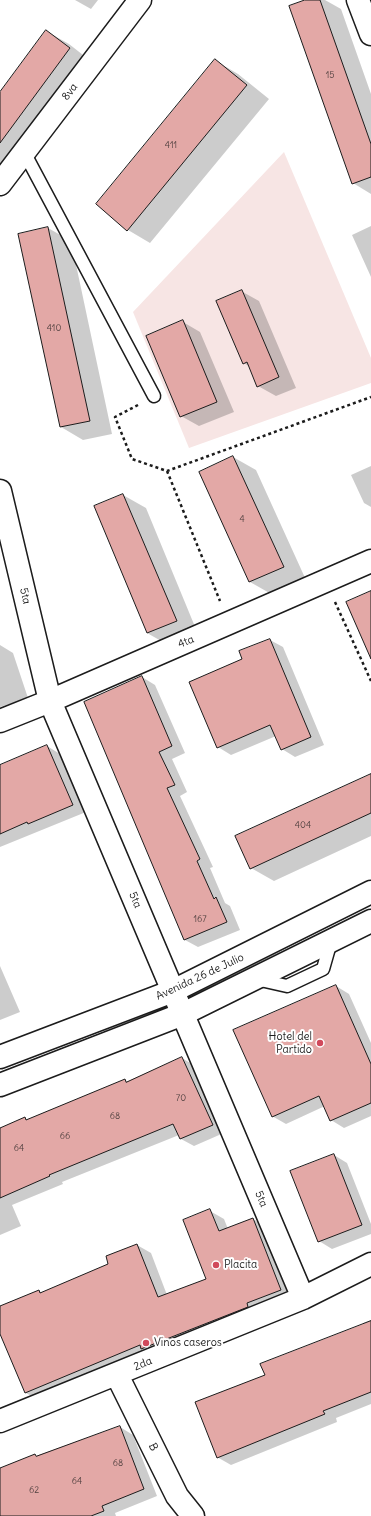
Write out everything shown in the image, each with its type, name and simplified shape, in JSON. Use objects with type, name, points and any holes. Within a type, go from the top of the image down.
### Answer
[{"type":"street","name":"8va","points":[[0,184],[140,0]]},
{"type":"street","points":[[358,0],[371,34]]},
{"type":"street","name":"5ta","points":[[0,491],[50,701],[303,1298]]},
{"type":"street","name":"4ta","points":[[0,721],[50,701],[371,562]]},
{"type":"street","name":"Avenida 26 de Julio","points":[[0,1057],[173,991],[371,892]]},
{"type":"street","points":[[0,1085],[183,1014],[371,921]]},
{"type":"street","name":"2da","points":[[0,1421],[117,1375],[303,1298],[371,1264]]},
{"type":"street","name":"B","points":[[117,1375],[177,1496],[193,1516]]},
{"type":"lane","points":[[24,152],[154,396]]},
{"type":"path","points":[[154,396],[115,417],[132,459],[167,472],[371,397]]},
{"type":"path","points":[[167,472],[229,623]]},
{"type":"path","points":[[325,581],[371,681]]},
{"type":"shaded area","points":[[284,152],[371,358],[371,383],[189,448],[133,312]]},
{"type":"building","points":[[305,0],[320,0],[371,144],[371,177],[352,184],[289,6]]},
{"type":"building","points":[[46,30],[70,48],[0,143],[0,92]]},
{"type":"building","points":[[215,59],[247,85],[127,231],[96,204]]},
{"type":"building","points":[[48,227],[90,421],[60,427],[18,234]]},
{"type":"building","points":[[242,290],[279,377],[257,387],[247,362],[243,364],[216,301]]},
{"type":"building","points":[[183,320],[217,402],[180,417],[146,336]]},
{"type":"building","points":[[233,456],[284,567],[249,582],[199,472]]},
{"type":"building","points":[[123,494],[177,621],[147,633],[94,506]]},
{"type":"building","points":[[371,591],[371,659],[346,602]]},
{"type":"building","points":[[270,639],[311,737],[281,750],[270,725],[217,748],[189,682],[242,659],[239,651]]},
{"type":"building","points":[[142,676],[172,746],[159,752],[175,785],[167,788],[200,859],[197,861],[214,899],[216,897],[227,922],[184,940],[84,702]]},
{"type":"building","points":[[47,745],[73,805],[0,834],[0,765]]},
{"type":"building","points":[[371,774],[371,813],[250,869],[235,836]]},
{"type":"building","points":[[336,985],[371,1064],[371,1103],[330,1121],[319,1096],[272,1117],[233,1030]]},
{"type":"building","points":[[182,1057],[213,1125],[180,1139],[173,1124],[49,1175],[50,1176],[0,1198],[0,1128],[25,1117],[26,1120],[125,1079],[126,1082]]},
{"type":"building","points":[[334,1154],[362,1225],[318,1242],[290,1171]]},
{"type":"building","points":[[210,1209],[219,1231],[253,1218],[281,1290],[247,1303],[248,1307],[141,1349],[140,1345],[25,1393],[0,1334],[0,1306],[39,1290],[40,1293],[108,1264],[106,1256],[137,1244],[158,1297],[206,1279],[183,1220]]},
{"type":"building","points":[[371,1321],[371,1392],[323,1411],[325,1414],[217,1458],[195,1402],[265,1375],[260,1364]]},
{"type":"building","points":[[120,1426],[144,1489],[102,1506],[104,1511],[91,1516],[0,1516],[0,1468],[35,1454],[36,1456]]},
{"type":"place","name":"Hotel del Partido","points":[[320,1043]]},
{"type":"place","name":"Placita","points":[[216,1265]]},
{"type":"place","name":"Vinos caseros","points":[[146,1343]]}]
